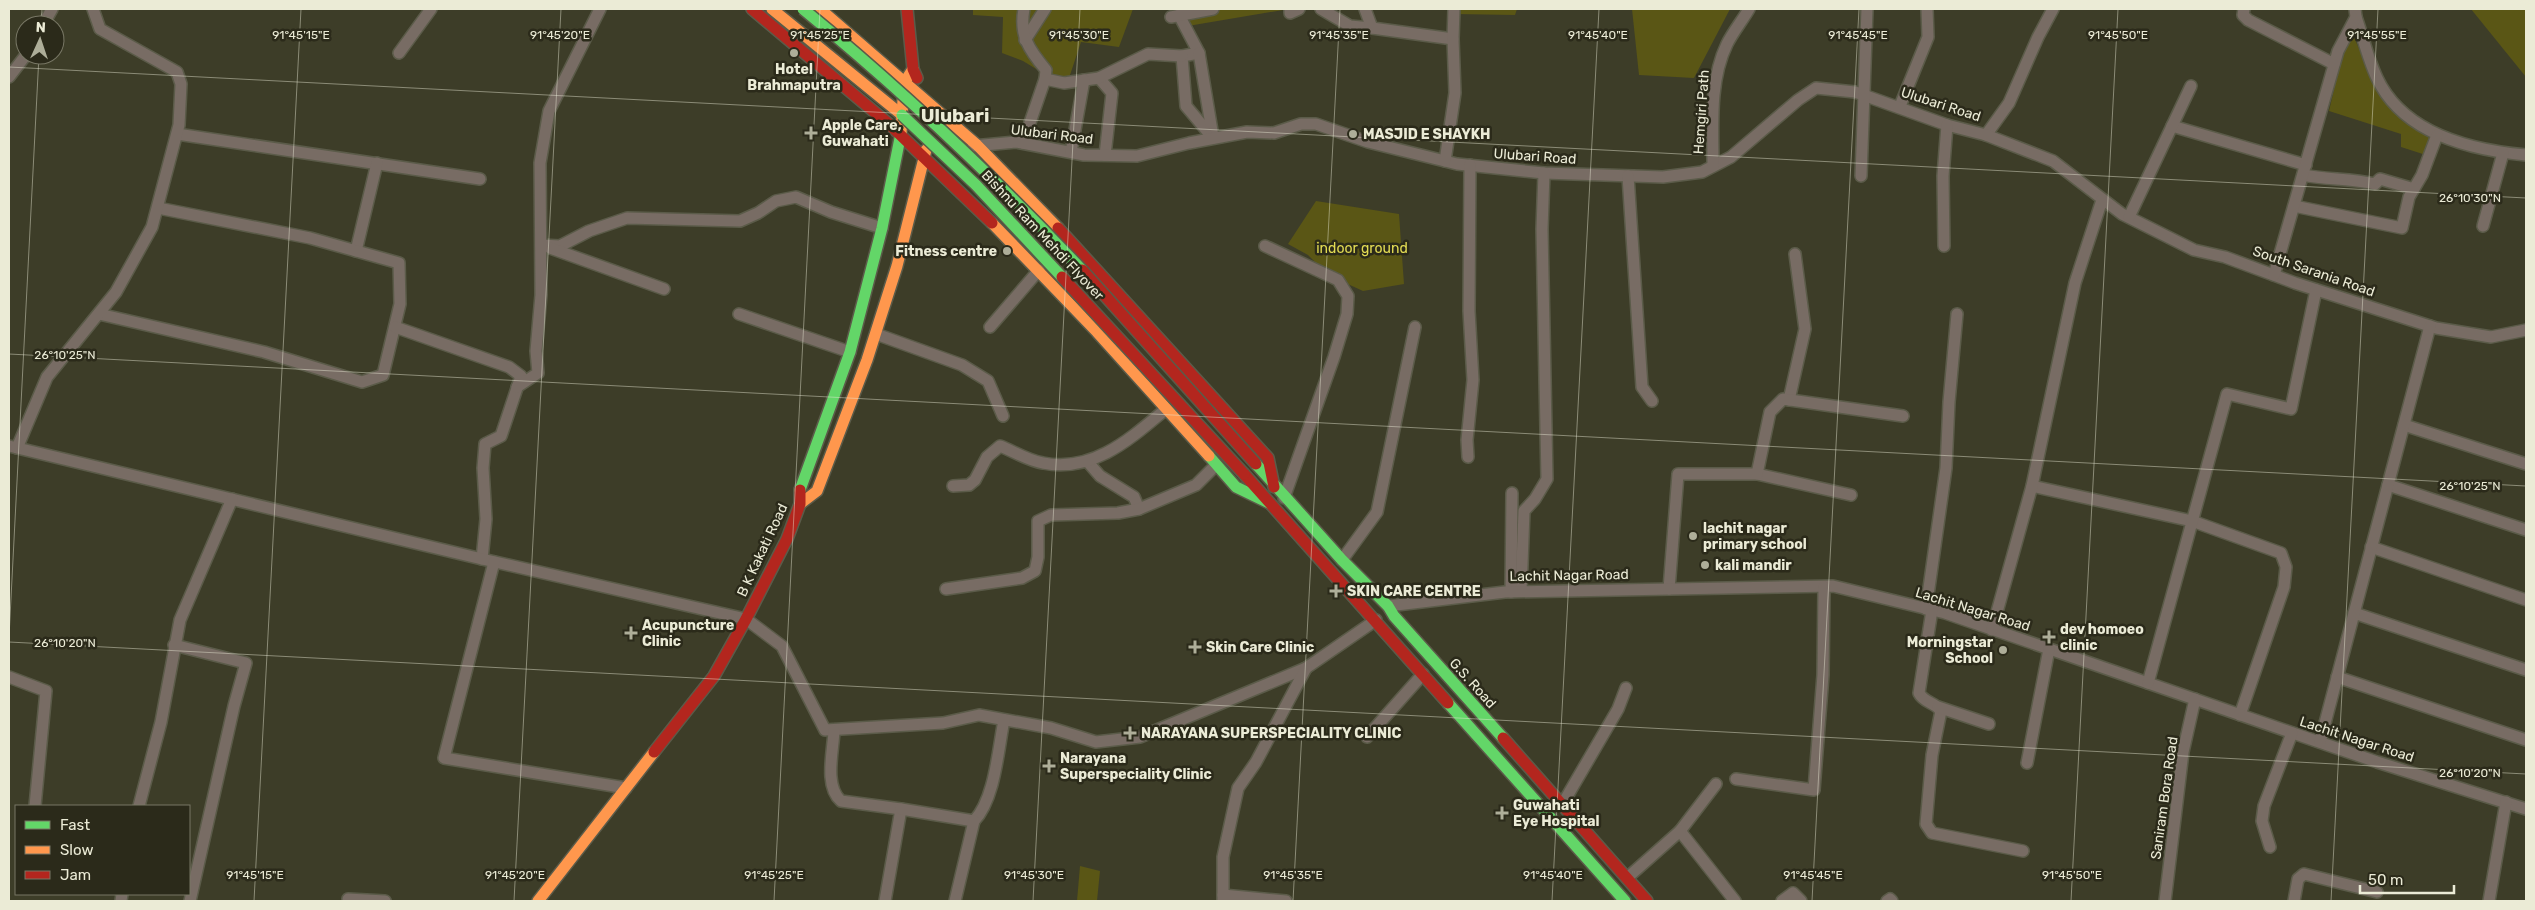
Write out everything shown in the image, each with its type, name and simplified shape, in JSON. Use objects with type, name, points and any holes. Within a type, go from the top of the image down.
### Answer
[{"type":"main road","points":[[752,9],[901,136],[978,208],[1039,270],[1236,486],[1271,504],[1625,901]]},
{"type":"main road","name":"Bishnu Ram Mehdi Flyover","points":[[772,9],[896,110],[976,185],[1180,402],[1271,504]]},
{"type":"main road","name":"Bishnu Ram Mehdi Flyover","points":[[803,9],[890,81],[979,164],[1055,242],[1256,464],[1274,487]]},
{"type":"main road","points":[[820,9],[976,145],[1080,252],[1268,458],[1274,487]]},
{"type":"main road","points":[[800,504],[817,491],[876,334],[898,266],[925,159],[929,136],[927,102],[913,69],[906,9]]},
{"type":"main road","name":"B K Kakati Road","points":[[538,901],[714,676],[787,539],[800,504],[800,484],[850,352],[882,228],[901,136],[904,83],[913,69]]},
{"type":"main road","points":[[1029,260],[1059,230]]},
{"type":"main road","points":[[1050,282],[1080,252]]},
{"type":"main road","name":"G.S. Road","points":[[1274,487],[1388,606],[1394,616],[1647,901]]},
{"type":"street","points":[[92,9],[100,29],[176,72],[181,84],[177,134],[152,227],[116,292],[47,377],[13,447],[482,560],[746,619],[782,646],[824,730],[834,731],[943,723],[979,715],[1051,728],[1096,742],[1140,737],[1306,668],[1376,620]]},
{"type":"street","points":[[399,53],[431,9]]},
{"type":"street","points":[[517,387],[538,373],[536,351],[541,295],[540,163],[549,111],[600,9]]},
{"type":"street","points":[[1023,143],[1045,79],[1046,70],[1032,53],[1025,40],[1022,22],[1024,9]]},
{"type":"street","points":[[1025,40],[1045,9]]},
{"type":"street","points":[[1213,9],[1175,16],[1199,53],[1214,138]]},
{"type":"street","points":[[1290,9],[1290,13],[1299,9]]},
{"type":"street","points":[[1321,9],[1350,26],[1453,40]]},
{"type":"street","points":[[1365,9],[1372,28]]},
{"type":"street","points":[[1445,161],[1455,94],[1454,9]]},
{"type":"street","name":"Hemgiri Path","points":[[1712,166],[1714,99],[1720,62],[1727,44],[1750,9]]},
{"type":"street","points":[[1861,176],[1867,9]]},
{"type":"street","points":[[1900,106],[1928,37],[1927,9]]},
{"type":"street","points":[[1986,135],[2009,103],[2038,37],[2053,9]]},
{"type":"street","points":[[2244,9],[2243,16],[2248,20],[2334,64]]},
{"type":"street","points":[[2274,275],[2334,64],[2356,13]]},
{"type":"street","points":[[2356,13],[2377,78],[2395,107],[2412,121],[2437,135],[2503,153],[2526,155]]},
{"type":"street","points":[[1045,79],[1064,82],[1099,78],[1148,54],[1182,56],[1199,53]]},
{"type":"street","points":[[1182,56],[1186,106],[1214,138]]},
{"type":"street","points":[[9,77],[18,65]]},
{"type":"street","points":[[1099,78],[1112,94],[1105,155]]},
{"type":"street","points":[[1071,152],[1084,80]]},
{"type":"street","points":[[2129,217],[2191,86]]},
{"type":"street","name":"Ulubari Road","points":[[925,159],[976,145],[1023,143],[1071,152],[1137,156],[1247,132],[1274,133],[1301,124],[1316,124],[1368,142],[1445,161],[1470,165],[1544,173],[1663,178],[1702,172],[1731,157],[1798,100],[1816,88],[1865,96],[1900,106],[1947,125],[1986,135],[2053,162],[2076,177],[2102,200]]},
{"type":"street","points":[[1944,246],[1943,176],[1947,125]]},
{"type":"street","points":[[2172,126],[2329,180],[2341,178],[2375,184],[2380,179],[2414,190]]},
{"type":"street","points":[[177,134],[480,179]]},
{"type":"street","points":[[2294,206],[2402,228],[2410,197],[2422,175],[2437,135]]},
{"type":"street","points":[[2483,226],[2503,153]]},
{"type":"street","points":[[356,251],[377,163]]},
{"type":"street","points":[[1468,457],[1467,440],[1473,380],[1469,311],[1470,165]]},
{"type":"street","points":[[1516,592],[1524,511],[1535,500],[1547,479],[1542,229],[1544,173]]},
{"type":"street","points":[[1628,176],[1642,387],[1652,401]]},
{"type":"street","points":[[541,245],[560,246],[589,231],[627,218],[740,221],[758,213],[776,201],[796,197],[831,212],[882,228]]},
{"type":"street","points":[[1992,630],[2032,486],[2075,282],[2102,200]]},
{"type":"street","name":"South Sarania Road","points":[[2102,200],[2129,217],[2194,250],[2225,257],[2316,290],[2430,326],[2491,337],[2526,330]]},
{"type":"street","points":[[99,314],[264,352],[362,382],[383,376],[400,304],[399,263],[310,238],[158,208]]},
{"type":"street","points":[[541,245],[664,289]]},
{"type":"street","points":[[1265,246],[1338,280],[1348,296],[1347,314],[1334,357],[1284,498]]},
{"type":"street","points":[[1789,400],[1806,329],[1795,254]]},
{"type":"street","points":[[990,327],[1039,270]]},
{"type":"street","points":[[2148,683],[2227,394],[2291,409],[2316,290]]},
{"type":"street","points":[[739,314],[850,352]]},
{"type":"street","points":[[1958,314],[1949,402],[1946,468],[1919,693],[1922,699],[1938,707],[1989,724]]},
{"type":"street","points":[[2320,742],[2430,326]]},
{"type":"street","points":[[395,327],[508,367],[520,376],[501,436],[485,444],[483,468],[486,519],[482,560]]},
{"type":"street","points":[[1342,560],[1377,512],[1415,327]]},
{"type":"street","points":[[876,334],[962,365],[988,381],[1003,416]]},
{"type":"street","points":[[1757,474],[1770,412],[1783,399],[1903,416]]},
{"type":"street","points":[[953,486],[969,485],[975,480],[987,457],[1000,446],[1042,463],[1077,464],[1087,461],[1111,452],[1166,409]]},
{"type":"street","points":[[2404,425],[2526,464]]},
{"type":"street","points":[[1087,461],[1100,476],[1116,484],[1134,498],[1139,509]]},
{"type":"street","points":[[946,589],[1022,578],[1035,571],[1038,557],[1038,521],[1051,515],[1118,513],[1139,509],[1196,485],[1216,465]]},
{"type":"street","points":[[1669,589],[1678,474],[1757,474],[1851,495]]},
{"type":"street","points":[[2388,484],[2526,530]]},
{"type":"street","points":[[2032,486],[2192,521],[2281,553],[2286,567],[2284,586],[2240,715]]},
{"type":"street","points":[[1512,493],[1516,592]]},
{"type":"street","points":[[139,805],[161,722],[180,620],[189,594],[232,499]]},
{"type":"street","points":[[2371,547],[2526,600]]},
{"type":"street","points":[[494,562],[444,758],[626,788]]},
{"type":"street","points":[[1736,779],[1814,790],[1823,675],[1824,586]]},
{"type":"street","name":"Lachit Nagar Road","points":[[1388,606],[1516,592],[1833,586],[1929,610],[1992,630],[2292,733],[2526,809]]},
{"type":"street","points":[[2354,613],[2526,670]]},
{"type":"street","points":[[174,645],[246,664],[234,706],[190,901]]},
{"type":"street","points":[[2027,763],[2049,649]]},
{"type":"street","points":[[1286,901],[1223,898],[1223,856],[1238,788],[1256,762],[1306,668]]},
{"type":"street","points":[[1368,737],[1424,674]]},
{"type":"street","points":[[9,677],[46,691],[35,805]]},
{"type":"street","points":[[2337,677],[2526,740]]},
{"type":"street","points":[[1562,805],[1618,709],[1626,688]]},
{"type":"street","name":"Saniram Bora Road","points":[[2165,901],[2183,752],[2195,699]]},
{"type":"street","points":[[1938,707],[1941,711],[1932,755],[1926,824],[1932,833],[2023,851]]},
{"type":"street","points":[[955,901],[974,821],[980,814],[988,797],[1004,720]]},
{"type":"street","points":[[834,731],[832,786],[835,796],[841,801],[974,821]]},
{"type":"street","points":[[2270,847],[2262,821],[2264,806],[2292,733]]},
{"type":"street","points":[[1627,878],[1680,831],[1716,784]]},
{"type":"street","points":[[2489,901],[2506,802]]},
{"type":"street","points":[[885,901],[901,809]]},
{"type":"street","points":[[1680,831],[1735,901]]},
{"type":"street","points":[[2294,901],[2298,879],[2304,874],[2377,892]]},
{"type":"street","points":[[1782,901],[1794,894],[1801,901]]},
{"type":"street","points":[[1886,901],[1890,898],[1892,901]]},
{"type":"street","points":[[348,899],[385,901]]},
{"type":"green space","points":[[973,9],[1133,9],[1119,47],[1081,42],[1066,87],[1023,61],[1002,53],[1003,17],[973,15]]},
{"type":"green space","points":[[1179,9],[1289,9],[1182,27]]},
{"type":"green space","points":[[1455,9],[1517,9],[1515,15],[1454,14]]},
{"type":"green space","points":[[1632,9],[1730,9],[1694,78],[1639,75]]},
{"type":"green space","points":[[2471,9],[2526,9],[2526,77],[2475,14]]},
{"type":"green space","points":[[2353,35],[2376,87],[2401,120],[2436,142],[2429,156],[2401,147],[2401,134],[2329,111],[2346,38]]},
{"type":"green space","name":"indoor ground","points":[[1316,201],[1399,214],[1404,284],[1363,291],[1328,275],[1308,255],[1288,244]]},
{"type":"green space","points":[[1080,866],[1100,871],[1097,901],[1077,901]]},
{"type":"traffic: fast","points":[[803,9],[947,135],[1082,270]]},
{"type":"traffic: fast","points":[[902,115],[976,185],[1062,277]]},
{"type":"traffic: fast","points":[[800,490],[850,352],[882,228],[901,133]]},
{"type":"traffic: fast","points":[[1209,456],[1236,487],[1269,503]]},
{"type":"traffic: fast","points":[[1256,464],[1342,560],[1388,606],[1394,616],[1503,738]]},
{"type":"traffic: fast","points":[[1448,703],[1625,901]]},
{"type":"traffic: slow","points":[[772,9],[902,115]]},
{"type":"traffic: slow","points":[[820,9],[977,145],[1058,228]]},
{"type":"traffic: slow","points":[[901,133],[904,83],[913,69]]},
{"type":"traffic: slow","points":[[800,504],[817,491],[867,360],[897,266],[926,150]]},
{"type":"traffic: slow","points":[[992,223],[1097,332],[1209,456]]},
{"type":"traffic: slow","points":[[538,901],[654,752]]},
{"type":"traffic: jam","points":[[752,9],[890,125],[992,223]]},
{"type":"traffic: jam","points":[[907,9],[913,69],[917,78]]},
{"type":"traffic: jam","points":[[1058,228],[1268,458],[1274,487]]},
{"type":"traffic: jam","points":[[1082,270],[1256,464]]},
{"type":"traffic: jam","points":[[1062,277],[1244,474]]},
{"type":"traffic: jam","points":[[1244,474],[1448,703]]},
{"type":"traffic: jam","points":[[654,752],[714,676],[746,619],[787,539],[800,504],[800,490]]},
{"type":"traffic: jam","points":[[1503,738],[1647,901]]},
{"type":"place","name":"Hotel Brahmaputra","points":[[794,53]]},
{"type":"place","name":"Apple Care, Guwahati","points":[[811,133]]},
{"type":"place","name":"MASJID E SHAYKH","points":[[1353,134]]},
{"type":"place","name":"Fitness centre","points":[[1007,251]]},
{"type":"place","name":"lachit nagar primary school","points":[[1693,536]]},
{"type":"place","name":"kali mandir","points":[[1705,565]]},
{"type":"place","name":"SKIN CARE CENTRE","points":[[1336,591]]},
{"type":"place","name":"Acupuncture Clinic","points":[[631,633]]},
{"type":"place","name":"dev homoeo clinic","points":[[2049,637]]},
{"type":"place","name":"Skin Care Clinic","points":[[1195,647]]},
{"type":"place","name":"Morningstar School","points":[[2003,650]]},
{"type":"place","name":"NARAYANA SUPERSPECIALITY CLINIC","points":[[1130,733]]},
{"type":"place","name":"Narayana Superspeciality Clinic","points":[[1049,766]]},
{"type":"place","name":"Guwahati Eye Hospital","points":[[1502,813]]},
{"type":"district","name":"Ulubari","points":[[955,115]]}]
